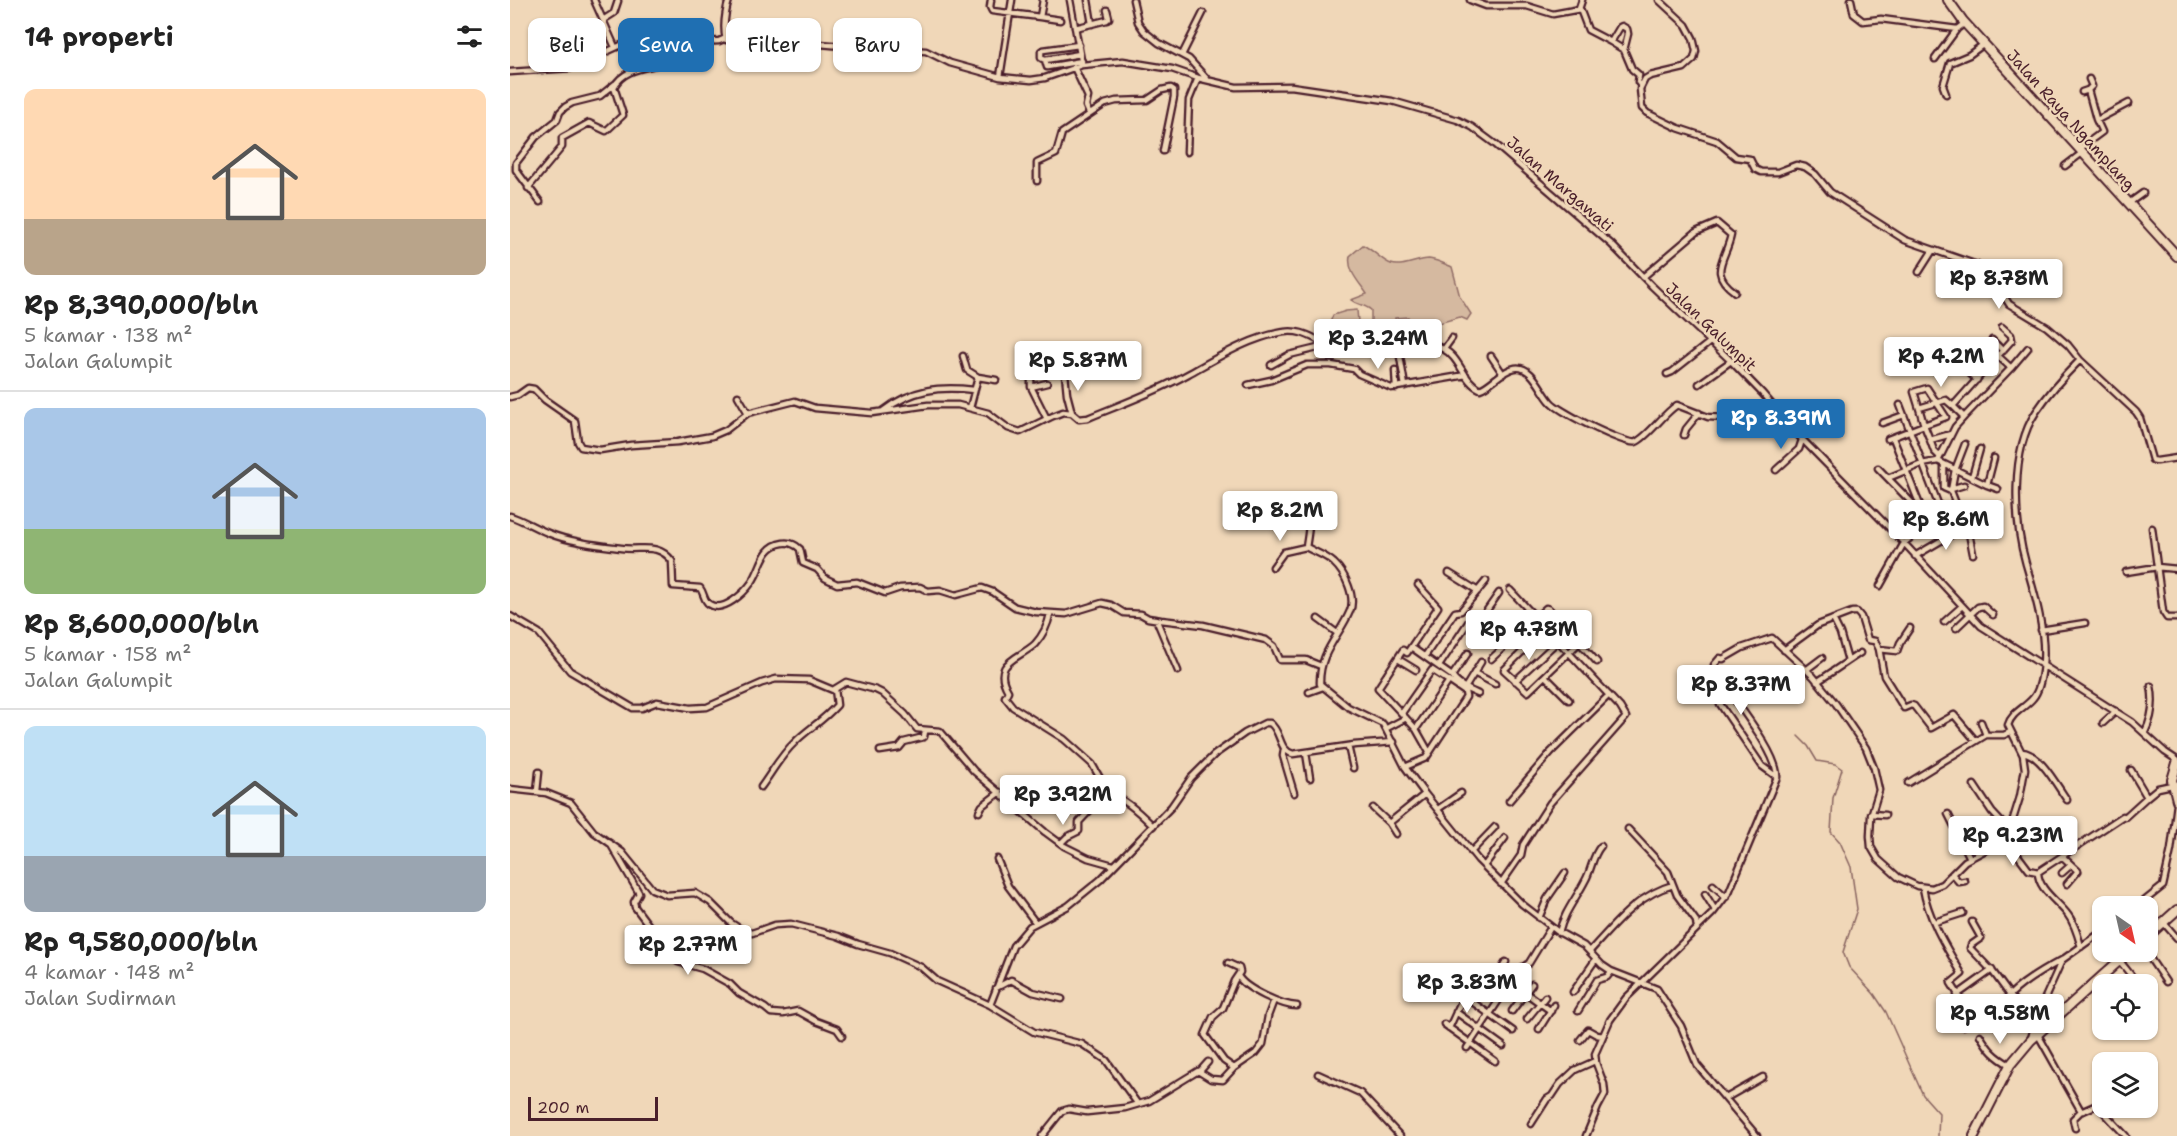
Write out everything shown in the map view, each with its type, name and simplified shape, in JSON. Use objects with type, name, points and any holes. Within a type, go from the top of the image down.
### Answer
[{"type":"main road","name":"Jalan Raya Ngamplang","points":[[1948,0],[1963,21],[2177,256]]},
{"type":"main road","points":[[2177,762],[2172,785],[2177,802]]},
{"type":"main road","points":[[2158,927],[2177,910]]},
{"type":"main road","points":[[1974,1136],[2010,1065],[2031,1040],[2035,1030],[2117,962]]},
{"type":"street","points":[[594,0],[602,18]]},
{"type":"street","points":[[727,18],[729,0]]},
{"type":"street","points":[[991,0],[991,11],[1060,20]]},
{"type":"street","points":[[1000,77],[1012,0]]},
{"type":"street","points":[[1040,17],[1043,0]]},
{"type":"street","points":[[1070,0],[1082,63]]},
{"type":"street","points":[[1088,0],[1092,24]]},
{"type":"street","points":[[1133,0],[1138,22],[1144,31],[1159,43],[1193,62],[1200,74],[1209,81]]},
{"type":"street","points":[[1470,0],[1486,6],[1527,6],[1553,14],[1579,9]]},
{"type":"street","points":[[1579,9],[1582,0]]},
{"type":"street","points":[[1641,86],[1650,76],[1684,68],[1694,59],[1696,51],[1686,25],[1659,0]]},
{"type":"street","points":[[1851,0],[1854,14],[1863,21],[1881,19],[1957,29]]},
{"type":"street","points":[[606,18],[614,13],[618,1]]},
{"type":"street","points":[[1579,9],[1588,30],[1624,50],[1632,69],[1639,75],[1642,107],[1647,113],[1684,130],[1717,141],[1736,157],[1748,158],[1759,171],[1776,173],[1796,165],[1805,167],[1815,174],[1830,192],[1905,240],[1932,253],[1953,256],[1985,270],[2009,304],[2047,327],[2138,414],[2152,460],[2177,458]]},
{"type":"street","points":[[1075,28],[1108,20],[1107,10]]},
{"type":"street","points":[[1182,55],[1203,13]]},
{"type":"street","points":[[1935,59],[1963,21]]},
{"type":"street","points":[[714,41],[726,40],[723,28],[726,22]]},
{"type":"street","points":[[606,27],[615,47]]},
{"type":"street","points":[[1611,42],[1620,27],[1625,28],[1628,34],[1624,50]]},
{"type":"street","points":[[821,44],[926,51],[950,63],[1000,77],[1031,80],[1045,78],[1082,63]]},
{"type":"street","points":[[1946,94],[1944,86],[1950,63],[1969,55],[1984,44]]},
{"type":"street","points":[[1079,45],[1043,50],[1041,58],[1045,60],[1047,67],[1082,63]]},
{"type":"street","points":[[510,72],[571,68],[618,46]]},
{"type":"street","points":[[1045,60],[1080,54]]},
{"type":"street","name":"Jalan Margawati","points":[[1082,63],[1124,61],[1172,69],[1236,87],[1275,85],[1331,91],[1392,101],[1470,126],[1495,144],[1574,214],[1597,231],[1652,286]]},
{"type":"street","points":[[1074,68],[1088,96],[1086,106],[1089,113]]},
{"type":"street","points":[[540,202],[528,188],[515,166],[533,140],[557,120],[560,112],[569,105],[600,96],[632,72]]},
{"type":"street","points":[[1187,152],[1189,100],[1198,78]]},
{"type":"street","points":[[2082,92],[2092,86],[2089,79]]},
{"type":"street","points":[[528,188],[562,147],[562,138],[589,123],[606,131],[623,115],[615,84]]},
{"type":"street","points":[[1037,181],[1037,163],[1056,154],[1062,133],[1089,113],[1112,101],[1146,100],[1162,90],[1172,88],[1174,97],[1163,151]]},
{"type":"street","points":[[2065,166],[2102,132],[2088,90]]},
{"type":"street","points":[[2097,120],[2129,103]]},
{"type":"street","points":[[2129,203],[2143,193]]},
{"type":"street","points":[[1643,277],[1696,232],[1717,223],[1726,230],[1731,238],[1722,260],[1720,274],[1727,286],[1735,292]]},
{"type":"street","points":[[1919,272],[1932,253]]},
{"type":"street","name":"Jalan Galumpit","points":[[1652,286],[1731,361],[1802,440],[1904,543],[1970,615],[1995,636],[2040,663]]},
{"type":"street","points":[[1953,406],[2013,339],[2002,327]]},
{"type":"street","points":[[1065,374],[1072,413],[1077,418],[1084,419],[1143,397],[1218,357],[1273,333],[1298,331],[1330,345]]},
{"type":"street","points":[[1444,349],[1452,338]]},
{"type":"street","points":[[1271,365],[1290,355],[1330,345],[1376,339],[1418,339],[1444,349],[1480,389],[1515,368],[1530,373],[1552,405],[1594,429],[1631,443],[1638,441],[1677,405],[1708,417],[1752,419],[1773,406]]},
{"type":"street","points":[[1397,339],[1405,387]]},
{"type":"street","points":[[1992,340],[2003,351]]},
{"type":"street","points":[[1667,374],[1710,342]]},
{"type":"street","points":[[1888,478],[1939,459],[1955,427],[2028,348]]},
{"type":"street","points":[[963,356],[967,370],[978,377],[996,380]]},
{"type":"street","points":[[1491,356],[1503,374]]},
{"type":"street","points":[[1998,356],[2011,368]]},
{"type":"street","points":[[1979,358],[1988,366]]},
{"type":"street","points":[[1586,1136],[1605,1094],[1604,1084],[1595,1061],[1601,1035],[1615,1012],[1640,981],[1696,927],[1724,895],[1743,860],[1777,770],[1770,751],[1716,673],[1714,665],[1720,660],[1742,648],[1770,638],[1819,681],[1869,753],[1879,790],[1870,842],[1875,855],[1898,876],[1923,888],[1937,887],[1969,856],[2005,838],[2024,775],[2022,752],[2007,734],[2008,724],[2011,717],[2036,693],[2040,663],[2041,630],[2035,593],[2024,556],[2016,507],[2021,451],[2036,412],[2080,360]]},
{"type":"street","points":[[1699,384],[1731,361]]},
{"type":"street","points":[[1248,385],[1271,380],[1302,366],[1325,364],[1356,370],[1359,374],[1386,387],[1396,388],[1466,375]]},
{"type":"street","points":[[1395,370],[1396,388]]},
{"type":"street","points":[[1968,372],[1977,380]]},
{"type":"street","points":[[1030,375],[1030,387],[1047,419]]},
{"type":"street","points":[[970,408],[978,377]]},
{"type":"street","points":[[1030,387],[1047,383]]},
{"type":"street","points":[[881,413],[906,397],[927,390],[948,387],[974,390]]},
{"type":"street","points":[[510,397],[528,388],[534,389],[575,422],[578,444],[581,447],[600,450],[678,442],[712,435],[726,430],[748,413],[795,401],[815,408],[881,413],[928,405],[958,405],[988,413],[1002,425],[1015,431],[1024,431],[1063,412],[1072,413]]},
{"type":"street","points":[[1955,427],[1936,403],[1928,388],[1914,392],[1924,425],[1939,459],[1954,470],[1998,489]]},
{"type":"street","points":[[738,396],[748,413]]},
{"type":"street","points":[[1919,408],[1946,400],[1964,417]]},
{"type":"street","points":[[1900,405],[1950,535]]},
{"type":"street","points":[[1684,435],[1699,413]]},
{"type":"street","points":[[1882,423],[1904,415]]},
{"type":"street","points":[[1928,525],[1891,439],[1946,417]]},
{"type":"street","points":[[1930,440],[1951,434]]},
{"type":"street","points":[[1776,470],[1799,449],[1802,440]]},
{"type":"street","points":[[1965,444],[1954,470],[1951,490],[1965,527],[1968,528],[1973,554]]},
{"type":"street","points":[[1972,477],[1980,449]]},
{"type":"street","points":[[1987,485],[1994,458]]},
{"type":"street","points":[[1944,464],[1944,488],[1951,490],[1964,485]]},
{"type":"street","points":[[1878,468],[1914,505],[1920,505]]},
{"type":"street","points":[[1279,511],[1299,513],[1307,518],[1310,525],[1306,547]]},
{"type":"street","points":[[1880,586],[1904,543],[1928,525],[1958,511]]},
{"type":"street","points":[[510,516],[547,533],[562,537],[627,549],[652,547],[658,549],[672,561],[673,586],[699,588],[706,602],[713,606],[723,605],[739,596],[753,580],[767,550],[779,543],[789,542],[800,549],[803,563],[818,568],[825,578],[837,585],[861,582],[875,591],[888,593],[900,588],[920,587],[928,591],[940,590],[956,595],[982,588],[993,592],[1015,607],[1050,614],[1066,614],[1100,603],[1111,605],[1124,613],[1141,614],[1156,619],[1181,621],[1236,632],[1270,642],[1275,647],[1280,660],[1306,660],[1321,666]]},
{"type":"street","points":[[1916,556],[1965,527]]},
{"type":"street","points":[[2152,528],[2163,612],[2167,618],[2177,618]]},
{"type":"street","points":[[1273,567],[1284,552],[1306,547],[1334,563],[1350,590],[1351,610],[1326,651],[1319,682],[1348,707],[1378,720],[1387,728],[1406,767],[1425,794],[1471,852],[1501,884],[1539,918],[1590,951],[1611,972],[1657,988],[1681,1026],[1697,1065],[1757,1136]]},
{"type":"street","points":[[2126,572],[2157,567],[2177,568]]},
{"type":"street","points":[[1449,573],[1478,591]]},
{"type":"street","points":[[1425,656],[1455,612],[1461,611],[1486,580]]},
{"type":"street","points":[[1418,585],[1438,607],[1407,653],[1403,650],[1378,688],[1416,729],[1429,752]]},
{"type":"street","points":[[1501,884],[1521,855],[1523,845],[1550,803],[1626,718],[1620,707],[1510,590]]},
{"type":"street","points":[[1439,666],[1469,621],[1478,623],[1499,593]]},
{"type":"street","points":[[1944,622],[1962,606]]},
{"type":"street","points":[[1956,628],[1978,607],[1983,606],[1993,615]]},
{"type":"street","points":[[1491,659],[1544,609],[1549,609],[1597,662]]},
{"type":"street","points":[[1785,649],[1813,628],[1846,614],[1857,612],[1868,640],[1875,640],[1879,649],[1884,676],[1904,708],[1914,706],[1931,728],[1954,715],[1976,741]]},
{"type":"street","points":[[1050,614],[1041,637],[1004,668],[1003,680],[1008,691],[1005,697],[1012,706],[1064,739],[1092,764],[1101,780],[1101,791],[1096,804],[1079,822],[1079,831],[1060,843]]},
{"type":"street","points":[[510,616],[539,633],[570,671],[633,708],[642,708],[657,702],[690,708],[707,707],[766,681],[776,679],[809,680],[833,690],[846,682],[876,690],[890,699],[916,729],[940,731],[974,771],[1060,843],[1094,861],[1113,865]]},
{"type":"street","points":[[1156,619],[1178,671]]},
{"type":"street","points":[[1318,619],[1337,633]]},
{"type":"street","points":[[1833,620],[1848,661]]},
{"type":"street","points":[[2041,630],[2085,623]]},
{"type":"street","points":[[1546,628],[1504,670],[1528,692],[1580,642]]},
{"type":"street","points":[[1879,649],[1897,651],[1910,628]]},
{"type":"street","points":[[1515,681],[1558,641]]},
{"type":"street","points":[[1406,767],[1424,759],[1467,697],[1439,666],[1411,647]]},
{"type":"street","points":[[1819,681],[1860,653]]},
{"type":"street","points":[[1416,729],[1467,654]]},
{"type":"street","points":[[1808,669],[1822,658]]},
{"type":"street","points":[[1398,659],[1416,670]]},
{"type":"street","points":[[1465,688],[1481,662]]},
{"type":"street","points":[[2040,663],[2116,711],[2145,732],[2177,762]]},
{"type":"street","points":[[1402,713],[1431,670],[1434,669],[1478,694]]},
{"type":"street","points":[[1707,672],[1724,694],[1720,704],[1761,764],[1774,775]]},
{"type":"street","points":[[1474,673],[1495,684]]},
{"type":"street","points":[[1545,676],[1569,700]]},
{"type":"street","points":[[2145,732],[2151,711],[2151,686]]},
{"type":"street","points":[[1310,692],[1323,687]]},
{"type":"street","points":[[761,787],[787,750],[837,705],[835,689]]},
{"type":"street","points":[[1509,801],[1545,758],[1609,695]]},
{"type":"street","points":[[2103,723],[2116,711]]},
{"type":"street","points":[[1387,728],[1406,718]]},
{"type":"street","points":[[1981,722],[1986,735]]},
{"type":"street","points":[[990,1005],[1013,946],[1035,922],[1068,906],[1100,880],[1171,807],[1201,766],[1245,733],[1265,723],[1270,723],[1277,730],[1284,749],[1283,756],[1294,793]]},
{"type":"street","points":[[880,751],[899,748],[902,743],[924,737],[925,731]]},
{"type":"street","points":[[1908,783],[1986,735],[2007,734]]},
{"type":"street","points":[[1284,749],[1293,754],[1394,742]]},
{"type":"street","points":[[1348,746],[1353,768]]},
{"type":"street","points":[[2022,752],[2028,752],[2037,758],[2067,800]]},
{"type":"street","points":[[1306,753],[1310,778]]},
{"type":"street","points":[[2131,770],[2147,797]]},
{"type":"street","points":[[537,791],[539,772]]},
{"type":"street","points":[[1974,785],[1999,821],[2009,826]]},
{"type":"street","points":[[2005,838],[2029,870],[2038,872],[2123,816],[2125,817],[2158,788],[2172,785]]},
{"type":"street","points":[[510,789],[537,791],[571,803],[594,831],[622,852],[652,889],[668,895],[695,893],[710,902],[731,923],[745,932],[752,933],[775,925],[791,924],[890,952],[917,964],[937,981],[990,1005],[1034,1032],[1075,1042],[1094,1051],[1114,1070],[1137,1103]]},
{"type":"street","points":[[1101,791],[1110,793],[1132,807],[1153,826]]},
{"type":"street","points":[[979,812],[982,806],[999,792]]},
{"type":"street","points":[[1438,809],[1461,793]]},
{"type":"street","points":[[1389,823],[1425,794]]},
{"type":"street","points":[[2150,896],[2163,886],[2171,850],[2177,802]]},
{"type":"street","points":[[1373,808],[1389,823],[1396,834]]},
{"type":"street","points":[[1948,814],[1969,856]]},
{"type":"street","points":[[1873,815],[1885,815]]},
{"type":"street","points":[[1471,852],[1495,827]]},
{"type":"street","points":[[1628,829],[1666,870],[1681,901],[1696,921],[1696,927]]},
{"type":"street","points":[[1484,866],[1505,838]]},
{"type":"street","points":[[610,843],[639,893],[634,900],[635,907],[647,922],[655,941],[678,962],[698,966],[708,971],[771,1013],[783,1014],[798,1011],[816,1022],[837,1028],[842,1036]]},
{"type":"street","points":[[1559,933],[1567,910],[1585,881],[1593,856],[1600,846]]},
{"type":"street","points":[[2063,857],[2078,871],[2067,884]]},
{"type":"street","points":[[998,859],[1008,886],[1035,922]]},
{"type":"street","points":[[2062,873],[2071,865]]},
{"type":"street","points":[[2038,872],[2038,878],[2069,917],[2081,947]]},
{"type":"street","points":[[1539,918],[1547,899],[1565,873]]},
{"type":"street","points":[[1952,874],[1959,882],[1965,881]]},
{"type":"street","points":[[1590,951],[1634,906],[1658,890],[1673,885]]},
{"type":"street","points":[[1713,885],[1724,895]]},
{"type":"street","points":[[1923,888],[1935,922],[1962,974],[1951,982],[1957,994],[1980,1018]]},
{"type":"street","points":[[1705,894],[1714,908]]},
{"type":"street","points":[[1935,922],[1963,913]]},
{"type":"street","points":[[1972,922],[1980,938],[1970,948],[1992,970],[2035,1030],[2080,1111]]},
{"type":"street","points":[[2163,922],[2177,938]]},
{"type":"street","points":[[1469,1045],[1519,970],[1529,963],[1551,927]]},
{"type":"street","points":[[1963,1026],[2003,1005],[2010,995],[2092,939]]},
{"type":"street","points":[[1573,992],[1596,958]]},
{"type":"street","points":[[2035,1030],[2062,960]]},
{"type":"street","points":[[1486,991],[1506,962]]},
{"type":"street","points":[[2121,962],[2130,974]]},
{"type":"street","points":[[2152,962],[2166,982]]},
{"type":"street","points":[[1228,963],[1239,968],[1240,972],[1223,1008],[1213,1017],[1205,1035],[1224,1061],[1234,1068]]},
{"type":"street","points":[[1957,994],[1992,970]]},
{"type":"street","points":[[1578,1011],[1597,980],[1607,977],[1611,972]]},
{"type":"street","points":[[1498,973],[1551,1011]]},
{"type":"street","points":[[1238,976],[1242,983],[1275,1000],[1287,1006],[1298,1006]]},
{"type":"street","points":[[996,988],[1011,980],[1033,992],[1062,999]]},
{"type":"street","points":[[1512,1011],[1532,984]]},
{"type":"street","points":[[1495,1061],[1469,1045],[1446,1026],[1465,994],[1513,1031]]},
{"type":"street","points":[[1527,1019],[1545,997]]},
{"type":"street","points":[[1200,1071],[1206,1077],[1220,1081],[1225,1079],[1234,1068],[1254,1055],[1263,1044],[1269,1014],[1275,1000]]},
{"type":"street","points":[[1539,1029],[1554,1005]]},
{"type":"street","points":[[1456,1012],[1503,1046]]},
{"type":"street","points":[[1580,1040],[1589,1030],[1601,1035]]},
{"type":"street","points":[[1980,1035],[1988,1050],[2010,1065]]},
{"type":"street","points":[[1531,1124],[1560,1084],[1574,1071],[1595,1061]]},
{"type":"street","points":[[1042,1136],[1058,1114],[1065,1110],[1091,1112],[1125,1108],[1149,1101],[1200,1071],[1208,1062]]},
{"type":"street","points":[[1318,1074],[1360,1093],[1400,1136]]},
{"type":"street","points":[[1726,1098],[1763,1077]]},
{"type":"street","points":[[2075,1128],[2073,1119],[2080,1111],[2084,1112],[2097,1105],[2126,1136]]},
{"type":"shaded area","points":[[1363,245],[1391,264],[1400,265],[1429,259],[1452,267],[1460,297],[1471,314],[1467,320],[1460,317],[1418,329],[1408,317],[1395,318],[1395,324],[1382,327],[1371,325],[1371,310],[1351,300],[1367,294],[1350,267],[1350,256]]},
{"type":"shaded area","points":[[1357,310],[1359,333],[1343,335],[1334,333],[1329,325],[1333,315]]},
{"type":"waterway","points":[[1798,736],[1808,746],[1817,761],[1835,764],[1842,769],[1833,798],[1831,832],[1840,842],[1851,867],[1857,909],[1843,952],[1849,967],[1874,994],[1886,1012],[1923,1095],[1939,1113],[1938,1136]]}]
